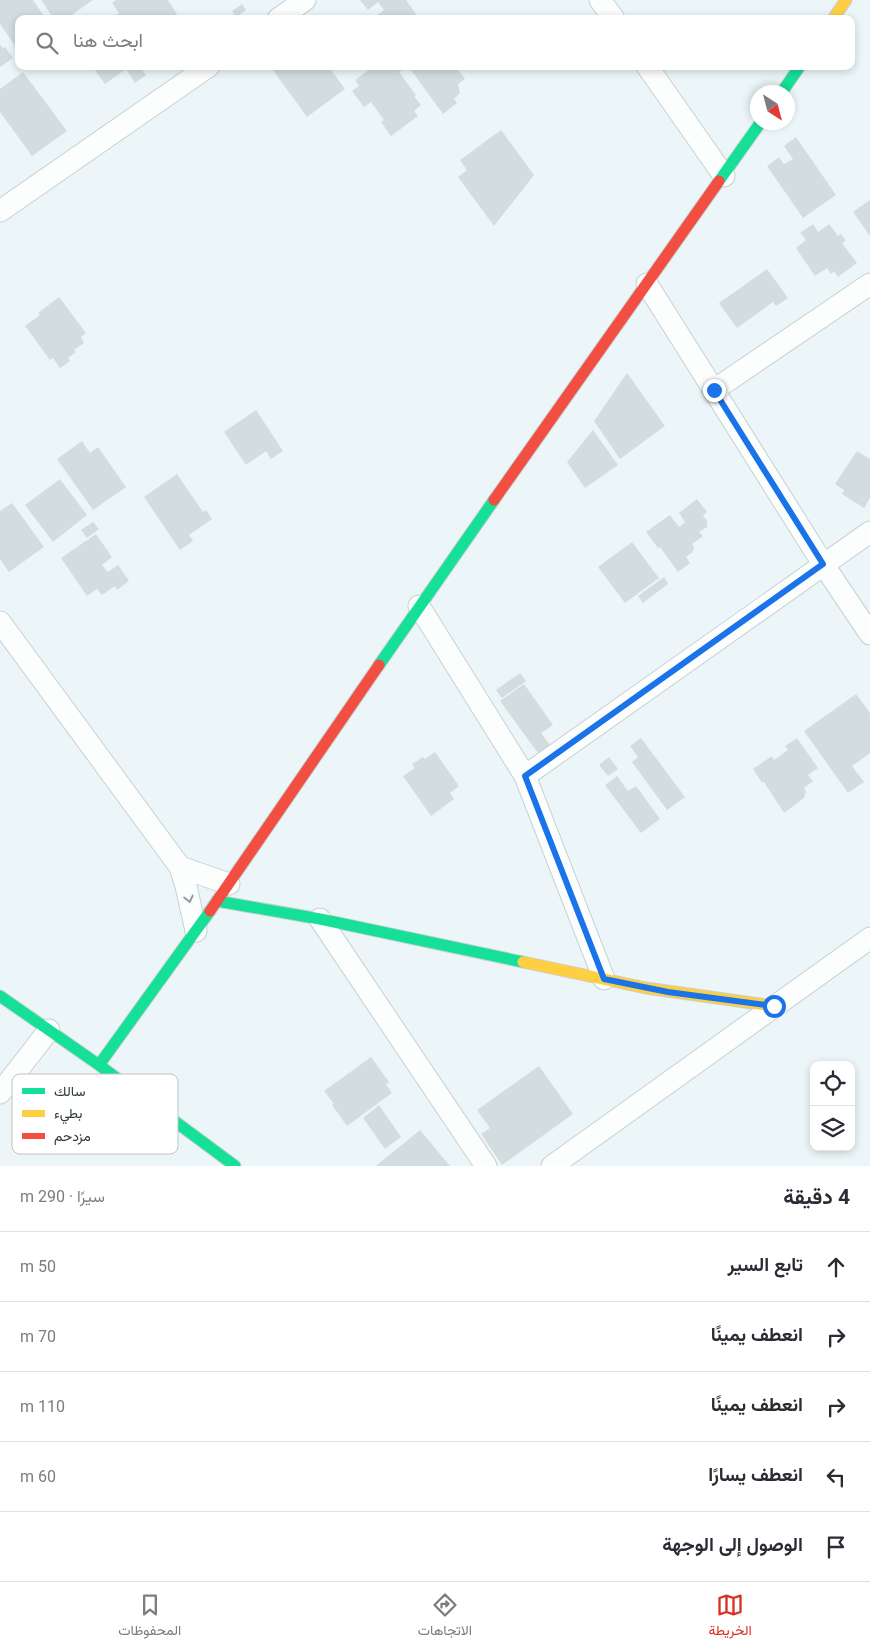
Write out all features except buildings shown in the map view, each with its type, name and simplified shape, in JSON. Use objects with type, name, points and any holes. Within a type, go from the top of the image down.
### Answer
[{"type":"street","points":[[284,15],[305,0]]},
{"type":"street","points":[[600,0],[611,15]]},
{"type":"street","points":[[836,15],[846,0]]},
{"type":"street","points":[[0,211],[203,70]]},
{"type":"street","points":[[650,70],[724,176]]},
{"type":"street","points":[[787,85],[797,70]]},
{"type":"street","points":[[100,1065],[223,892],[419,606],[756,130]]},
{"type":"street","points":[[647,284],[823,564],[870,634]]},
{"type":"street","points":[[714,390],[870,284]]},
{"type":"street","points":[[525,776],[870,532]]},
{"type":"street","points":[[419,606],[525,776],[604,979]]},
{"type":"street","points":[[0,622],[180,867],[196,930]]},
{"type":"street","points":[[180,867],[223,892],[320,919],[668,992],[774,1006]]},
{"type":"street","points":[[320,919],[486,1166]]},
{"type":"street","points":[[552,1166],[870,938]]},
{"type":"street","points":[[0,996],[112,1074]]},
{"type":"street","points":[[15,1074],[49,1030]]},
{"type":"street","points":[[0,1093],[12,1078]]},
{"type":"street","points":[[178,1123],[235,1166]]},
{"type":"traffic: fast","points":[[787,85],[797,70]]},
{"type":"traffic: fast","points":[[719,181],[755,130]]},
{"type":"traffic: fast","points":[[379,665],[494,500]]},
{"type":"traffic: fast","points":[[217,901],[320,919],[523,962]]},
{"type":"traffic: fast","points":[[99,1065],[210,911]]},
{"type":"traffic: fast","points":[[0,996],[111,1074]]},
{"type":"traffic: fast","points":[[178,1124],[235,1166]]},
{"type":"traffic: slow","points":[[836,15],[846,0]]},
{"type":"traffic: slow","points":[[523,962],[646,988],[774,1006]]},
{"type":"traffic: jam","points":[[494,500],[719,181]]},
{"type":"traffic: jam","points":[[210,911],[379,665]]},
{"type":"route","points":[[714,390],[823,564],[525,776],[604,979],[668,992],[774,1006]]}]
